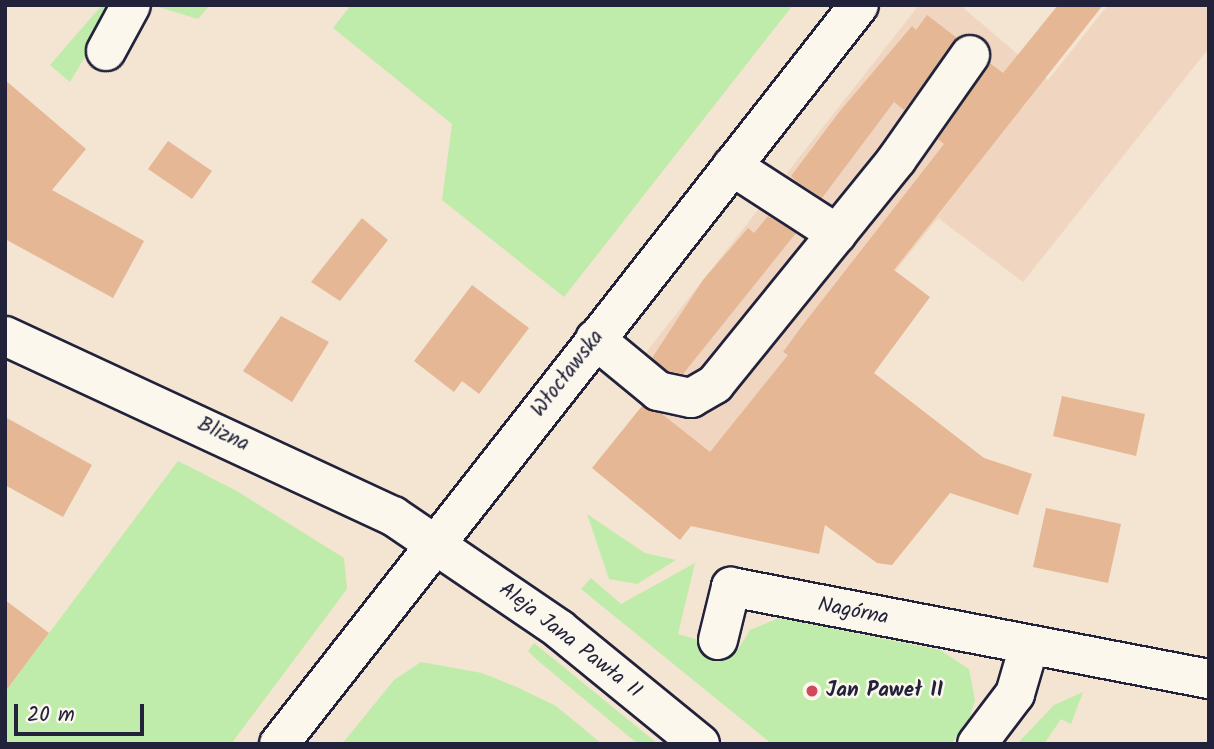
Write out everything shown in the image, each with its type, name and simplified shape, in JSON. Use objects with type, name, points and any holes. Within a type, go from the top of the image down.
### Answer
[{"type":"street","points":[[106,51],[131,5]]},
{"type":"street","name":"Włocławska","points":[[279,744],[859,5]]},
{"type":"street","points":[[595,339],[659,391],[691,398],[715,384],[745,353],[897,159],[933,102],[971,55]]},
{"type":"street","points":[[732,166],[837,234]]},
{"type":"street","name":"Blizna","points":[[5,336],[329,483],[437,542]]},
{"type":"street","name":"Aleja Jana Pawła II","points":[[437,542],[559,629],[700,744]]},
{"type":"street","name":"Nagórna","points":[[718,640],[731,587],[1209,679]]},
{"type":"street","points":[[977,744],[1015,694],[1029,646]]},
{"type":"shaded area","points":[[919,5],[960,5],[1048,80],[1108,5],[1209,5],[1209,48],[1023,282],[938,218],[734,472],[622,383]]},
{"type":"green space","points":[[102,5],[116,5],[70,82],[50,65]]},
{"type":"green space","points":[[152,5],[210,5],[198,19]]},
{"type":"green space","points":[[351,5],[793,5],[564,297],[442,200],[452,124],[333,28]]},
{"type":"green space","points":[[178,461],[235,490],[344,558],[347,589],[231,744],[5,744],[5,692]]},
{"type":"green space","points":[[587,514],[645,553],[676,560],[637,584],[609,579]]},
{"type":"green space","points":[[695,563],[678,634],[737,651],[750,630],[779,618],[940,650],[969,669],[975,700],[969,720],[951,744],[772,744],[581,589],[591,578],[621,604]]},
{"type":"green space","points":[[534,643],[658,744],[638,744],[536,659],[528,651]]},
{"type":"green space","points":[[421,662],[482,673],[519,688],[556,706],[602,744],[342,744],[394,680]]},
{"type":"green space","points":[[1083,692],[1071,724],[1061,719],[1044,744],[1017,744],[1054,705]]},
{"type":"building","points":[[1058,5],[1103,5],[894,270],[930,297],[874,373],[984,458],[1032,474],[1018,515],[950,493],[892,565],[877,563],[825,525],[819,554],[691,526],[680,540],[592,468],[642,406],[662,414],[710,452],[788,355],[783,352],[802,326],[944,144],[938,139],[990,63],[1003,73]]},
{"type":"building","points":[[927,15],[957,38],[904,110],[894,102],[822,198],[796,181],[791,176],[840,111],[912,26],[916,30]]},
{"type":"building","points":[[5,80],[86,149],[52,190],[144,241],[113,298],[5,239]]},
{"type":"building","points":[[168,141],[212,171],[192,199],[148,169]]},
{"type":"building","points":[[768,216],[796,233],[683,374],[668,371],[652,358],[703,280],[748,228],[754,233]]},
{"type":"building","points":[[362,218],[388,240],[340,301],[311,282]]},
{"type":"building","points":[[472,285],[529,328],[479,394],[462,381],[454,392],[414,361]]},
{"type":"building","points":[[281,316],[329,342],[292,402],[243,371]]},
{"type":"building","points":[[1062,396],[1145,414],[1136,456],[1053,436]]},
{"type":"building","points":[[5,417],[92,465],[63,517],[5,485]]},
{"type":"building","points":[[1046,508],[1121,524],[1108,583],[1033,567]]},
{"type":"building","points":[[5,600],[49,633],[5,692]]},
{"type":"place","name":"Jan Paweł II","points":[[812,691]]}]
